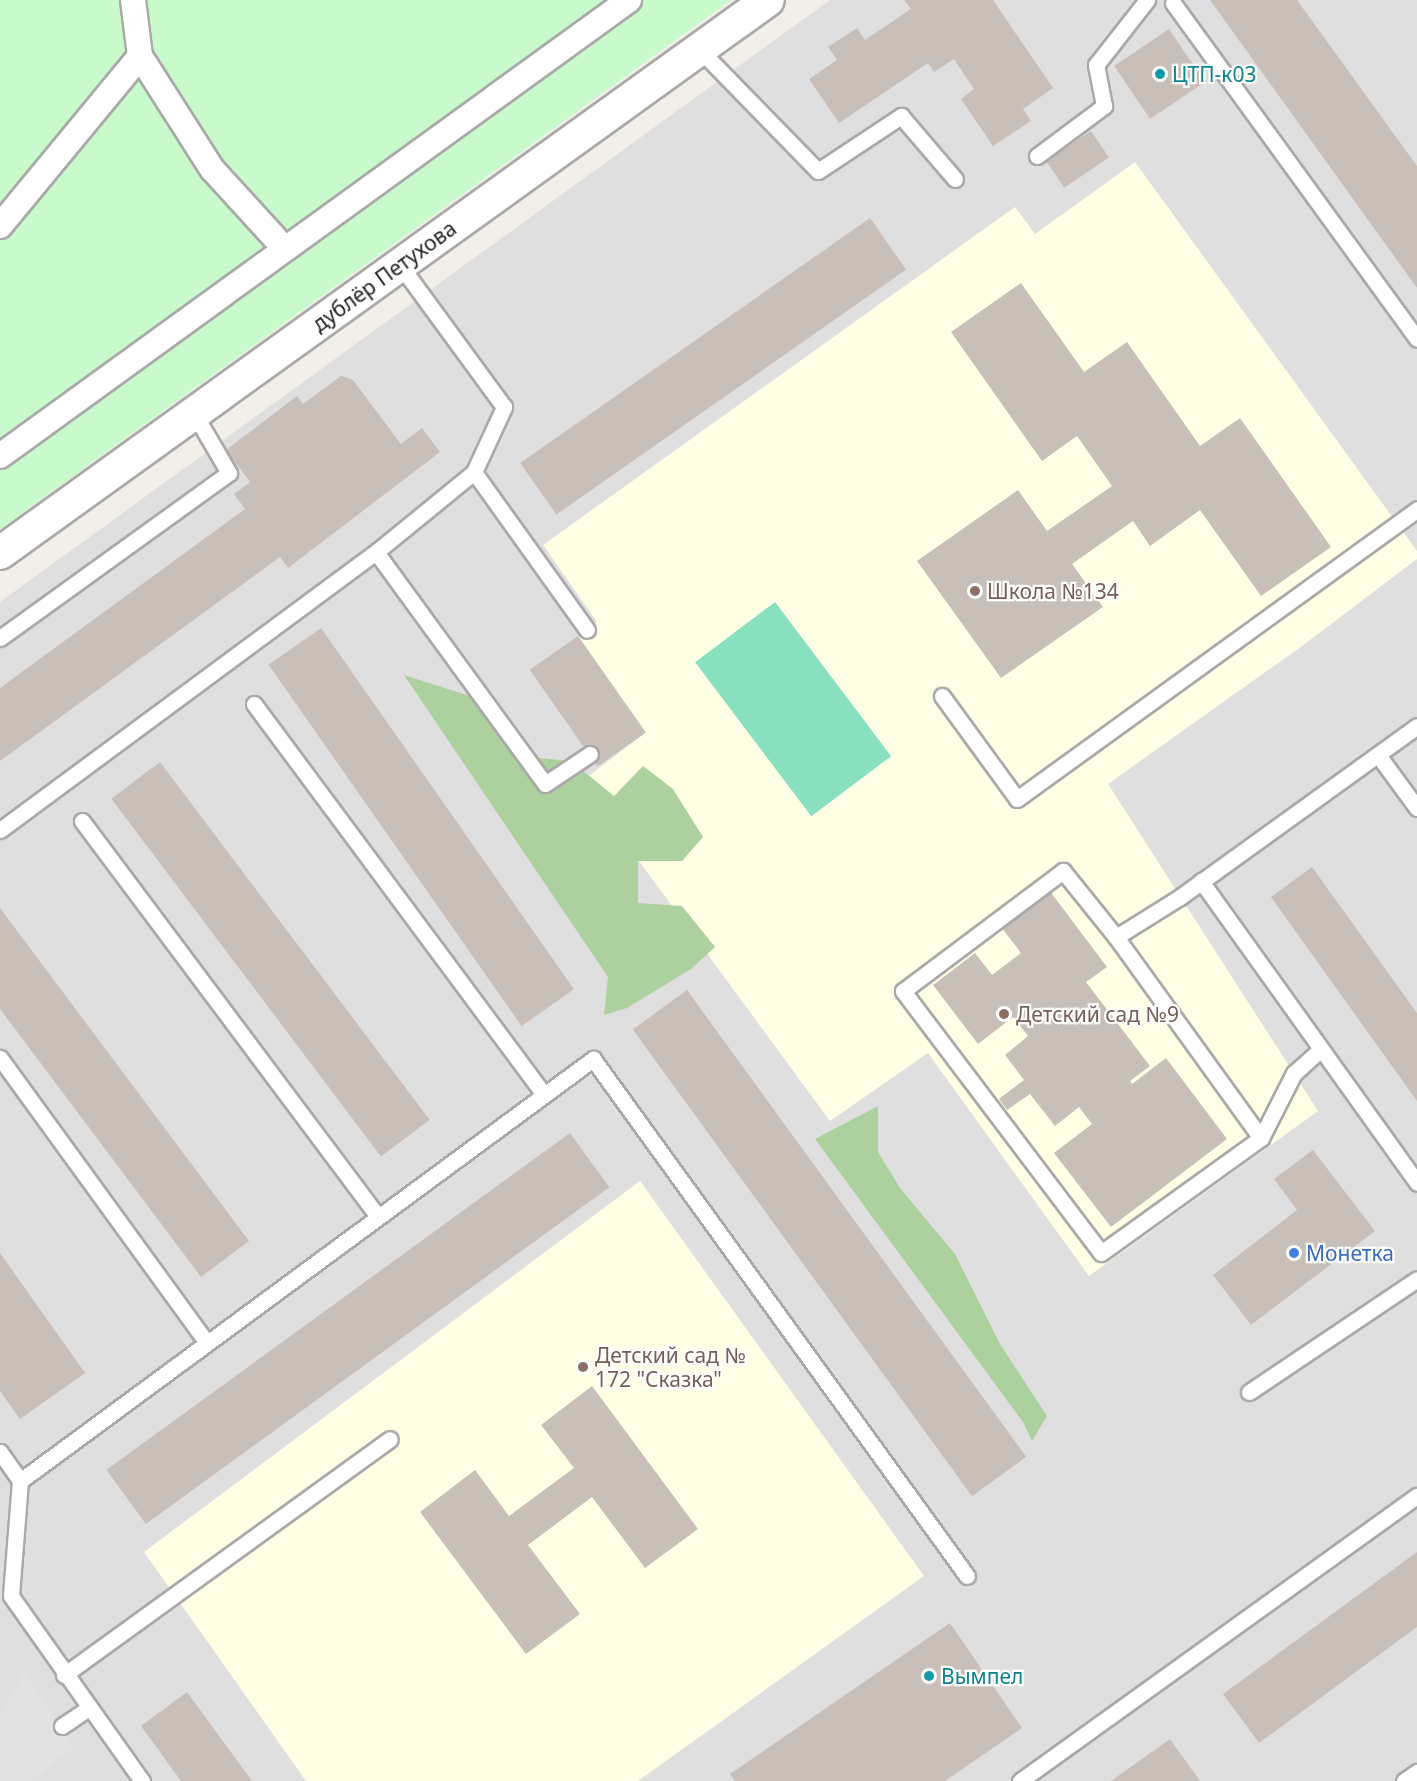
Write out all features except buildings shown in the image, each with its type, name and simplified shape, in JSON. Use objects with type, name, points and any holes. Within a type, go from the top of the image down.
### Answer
[{"type":"street","points":[[133,0],[140,56],[212,169],[285,249]]},
{"type":"street","points":[[0,456],[629,0]]},
{"type":"street","name":"дублёр Петухова","points":[[0,553],[768,0]]},
{"type":"street","points":[[0,226],[140,56]]},
{"type":"lane","points":[[1037,156],[1104,106],[1096,65],[1147,0]]},
{"type":"lane","points":[[1173,1],[1417,339]]},
{"type":"lane","points":[[699,49],[818,171],[901,116],[955,179]]},
{"type":"lane","points":[[0,831],[376,552],[474,472],[504,407],[400,265]]},
{"type":"lane","points":[[0,639],[229,473],[194,413]]},
{"type":"lane","points":[[474,472],[587,630]]},
{"type":"lane","points":[[942,696],[1017,799],[1417,508]]},
{"type":"lane","points":[[376,552],[545,784],[590,754]]},
{"type":"lane","points":[[254,704],[544,1095]]},
{"type":"lane","points":[[1116,937],[1201,882],[1417,726]]},
{"type":"lane","points":[[1378,755],[1417,808]]},
{"type":"lane","points":[[82,821],[378,1217]]},
{"type":"lane","points":[[1261,1138],[1116,937],[1063,871],[903,991],[1101,1253],[1261,1138],[1294,1073],[1321,1049]]},
{"type":"lane","points":[[1201,882],[1417,1183]]},
{"type":"lane","points":[[0,1058],[207,1343]]},
{"type":"lane","points":[[20,1481],[594,1059],[967,1576]]},
{"type":"lane","points":[[1249,1392],[1417,1280]]},
{"type":"lane","points":[[64,1675],[390,1439]]},
{"type":"lane","points":[[0,1452],[20,1481],[11,1596],[64,1675],[142,1781]]},
{"type":"lane","points":[[1020,1781],[1417,1496]]},
{"type":"lane","points":[[62,1726],[88,1708]]},
{"type":"lane","points":[[1404,1781],[1417,1772]]},
{"type":"shaded area","points":[[830,0],[1417,0],[1417,1781],[0,1781],[0,602]]},
{"type":"shaded area","name":"Школа №134","points":[[1135,162],[1417,551],[1417,559],[1302,646],[1108,784],[1318,1111],[1089,1276],[928,1053],[830,1121],[581,782],[646,732],[578,636],[597,622],[543,545],[1015,207],[1035,234]]},
{"type":"shaded area","name":"Детский сад № 172 \"Сказка\"","points":[[640,1181],[924,1576],[638,1781],[306,1781],[144,1552]]},
{"type":"shaded area","points":[[24,1671],[75,1747],[31,1781],[0,1781],[0,1717]]},
{"type":"green space","points":[[0,0],[731,0],[0,529]]},
{"type":"green space","points":[[775,602],[891,756],[811,816],[695,662]]},
{"type":"green space","points":[[404,675],[473,697],[518,756],[571,761],[614,796],[643,766],[673,789],[703,837],[682,861],[638,861],[638,903],[682,906],[715,947],[691,969],[627,1008],[604,1015],[608,977]]},
{"type":"green space","points":[[878,1106],[878,1152],[900,1188],[955,1254],[1000,1344],[1047,1416],[1032,1441],[1023,1422],[815,1139]]},
{"type":"place","name":"ЦТП-к03","points":[[1160,74]]},
{"type":"place","name":"Школа №134","points":[[975,591]]},
{"type":"place","name":"Детский сад №9","points":[[1004,1014]]},
{"type":"place","name":"Монетка","points":[[1294,1253]]},
{"type":"place","name":"Детский сад № 172 \"Сказка\"","points":[[583,1367]]},
{"type":"place","name":"Вымпел","points":[[929,1676]]}]
